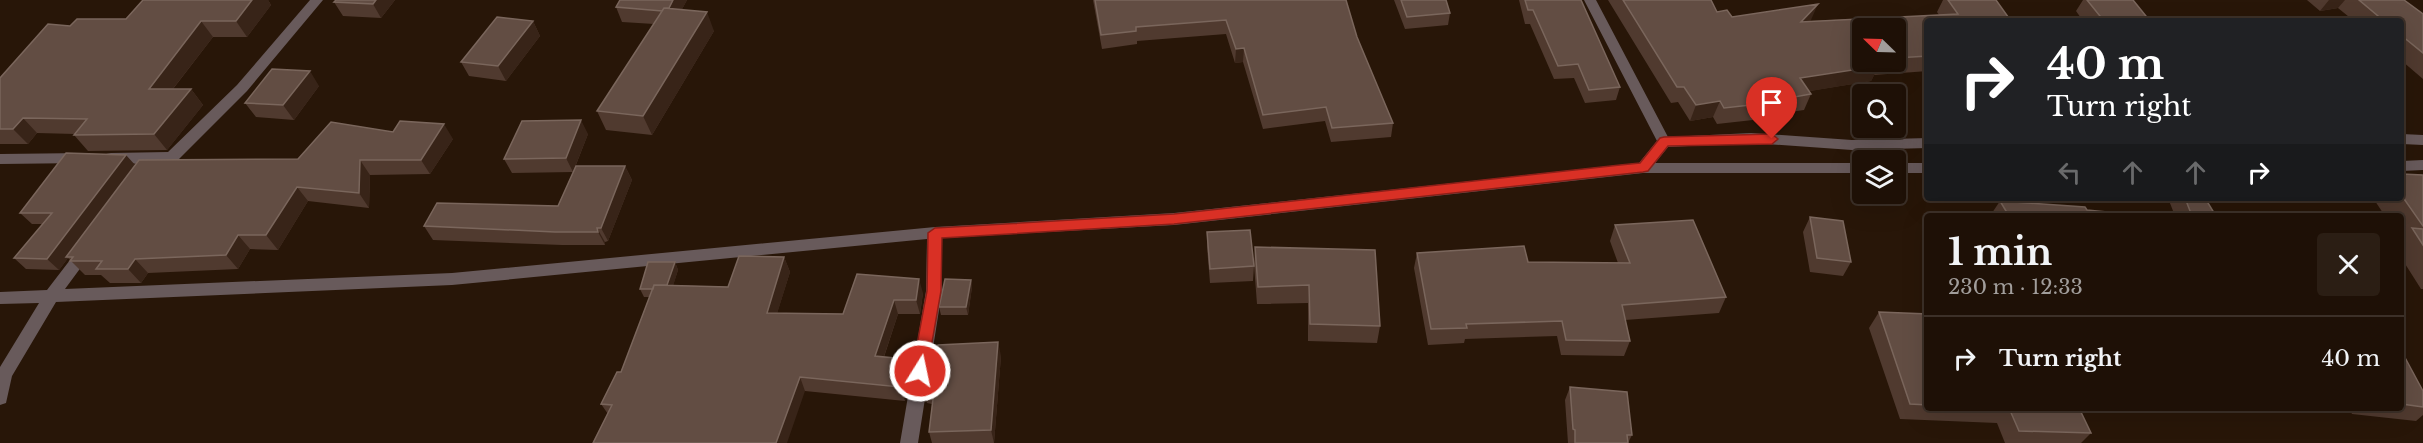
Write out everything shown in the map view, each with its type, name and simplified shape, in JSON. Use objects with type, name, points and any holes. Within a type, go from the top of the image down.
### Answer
[{"type":"street","points":[[0,159],[172,158],[242,88],[317,0]]},
{"type":"street","points":[[1590,0],[1664,142]]},
{"type":"street","points":[[1643,168],[1664,142],[1752,138],[1852,145],[1924,143]]},
{"type":"street","points":[[2404,139],[2423,140]]},
{"type":"street","points":[[134,184],[152,159]]},
{"type":"street","points":[[2404,166],[2423,165]]},
{"type":"street","points":[[0,298],[452,279],[935,233],[1174,219],[1643,168],[1852,168]]},
{"type":"street","points":[[1906,168],[1924,168]]},
{"type":"street","points":[[909,443],[934,291],[935,233]]},
{"type":"street","points":[[0,398],[4,375],[51,296],[97,235]]},
{"type":"building","points":[[143,0],[252,0],[236,21],[201,21],[149,89],[191,89],[154,134],[74,135],[87,119],[23,118],[13,129],[0,129],[0,78],[48,24],[70,26],[77,19],[126,19]]},
{"type":"building","points":[[336,0],[376,0],[373,4],[334,2]]},
{"type":"building","points":[[620,0],[673,0],[669,8],[664,8],[662,11],[616,7]]},
{"type":"building","points":[[1095,0],[1346,0],[1357,37],[1393,123],[1332,128],[1326,107],[1263,115],[1244,48],[1236,49],[1226,20],[1136,27],[1136,31],[1101,35]]},
{"type":"building","points":[[1401,0],[1446,0],[1450,13],[1407,17]]},
{"type":"building","points":[[1525,0],[1581,0],[1620,87],[1589,90],[1578,64],[1558,66],[1533,10],[1528,10]]},
{"type":"building","points":[[1623,0],[1711,0],[1717,12],[1727,10],[1732,17],[1818,4],[1801,22],[1852,19],[1852,70],[1800,78],[1811,94],[1794,97],[1796,100],[1724,108],[1720,101],[1696,105],[1684,87],[1677,87]]},
{"type":"building","points":[[1948,0],[1996,0],[2009,18],[1924,18],[1924,56],[1906,57],[1906,18],[1880,18],[1958,14]]},
{"type":"building","points":[[2087,0],[2133,0],[2148,18],[2102,18]]},
{"type":"building","points":[[2359,0],[2404,0],[2423,14],[2423,53],[2404,38],[2404,18],[2380,18]]},
{"type":"building","points":[[664,8],[707,12],[643,116],[597,111]]},
{"type":"building","points":[[497,17],[533,21],[498,66],[461,62]]},
{"type":"building","points":[[272,69],[310,71],[283,105],[245,103]]},
{"type":"building","points":[[581,120],[566,158],[504,159],[522,121]]},
{"type":"building","points":[[400,121],[444,124],[421,160],[360,160],[359,193],[297,187],[266,235],[238,235],[226,255],[135,259],[128,269],[96,269],[102,261],[70,261],[73,257],[66,257],[139,160],[298,159],[331,122],[393,132]]},
{"type":"building","points":[[66,153],[126,155],[47,259],[14,258],[52,213],[20,213]]},
{"type":"building","points":[[576,166],[625,166],[601,228],[597,228],[598,232],[424,226],[437,203],[558,206]]},
{"type":"building","points":[[2404,174],[2423,175],[2423,226],[2404,199]]},
{"type":"building","points":[[2000,201],[2085,207],[2087,210],[2118,213],[2007,213]]},
{"type":"building","points":[[2186,201],[2207,201],[2214,213],[2191,213]]},
{"type":"building","points":[[1810,217],[1843,221],[1851,262],[1817,258]]},
{"type":"building","points":[[1693,220],[1726,297],[1622,305],[1630,341],[1566,340],[1562,321],[1466,324],[1467,328],[1431,329],[1417,253],[1524,246],[1528,262],[1630,263],[1615,225]]},
{"type":"building","points":[[2412,228],[2423,229],[2423,245]]},
{"type":"building","points":[[1250,230],[1254,266],[1210,269],[1207,232]]},
{"type":"building","points":[[1255,247],[1375,250],[1380,326],[1310,324],[1309,285],[1258,287]]},
{"type":"building","points":[[739,256],[784,257],[767,313],[843,314],[857,274],[919,279],[916,300],[894,300],[875,356],[905,359],[900,387],[800,377],[776,443],[593,443],[612,405],[601,404],[617,372],[621,372],[654,285],[728,287]]},
{"type":"building","points":[[648,262],[675,262],[667,285],[654,285],[653,289],[640,289]]},
{"type":"building","points":[[945,279],[971,280],[966,307],[939,307]]},
{"type":"building","points":[[1879,312],[1924,314],[1924,405],[1910,404]]},
{"type":"building","points":[[998,342],[991,430],[929,432],[934,391],[923,390],[927,362],[937,362],[938,345]]},
{"type":"building","points":[[2404,356],[2423,391],[2423,407],[2404,404]]},
{"type":"building","points":[[1570,387],[1627,392],[1632,435],[1627,435],[1628,443],[1575,443]]},
{"type":"building","points":[[2010,411],[2080,411],[2091,433],[2019,431]]},
{"type":"route","points":[[920,371],[934,291],[935,233],[1174,219],[1643,168],[1664,142],[1772,139]]}]
